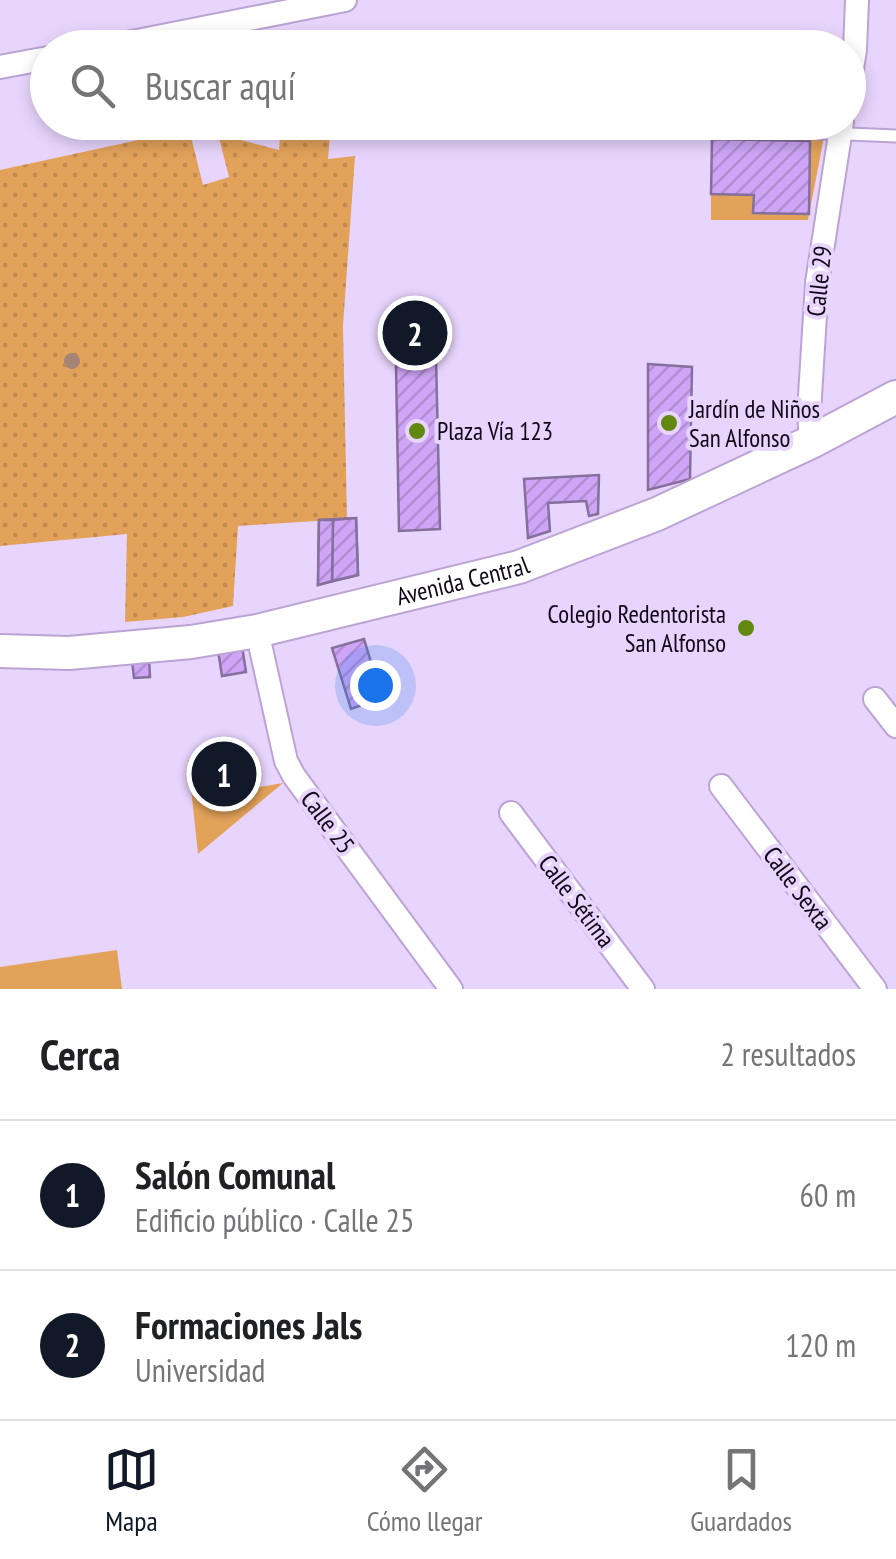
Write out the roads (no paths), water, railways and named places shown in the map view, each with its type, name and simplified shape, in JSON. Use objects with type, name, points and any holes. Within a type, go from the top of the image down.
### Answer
[{"type":"main road","name":"Avenida Central","points":[[0,651],[69,652],[191,642],[257,631],[529,564],[657,514],[896,398]]},
{"type":"street","points":[[193,30],[345,0]]},
{"type":"street","points":[[856,30],[857,0]]},
{"type":"street","points":[[0,67],[30,61]]},
{"type":"street","name":"Calle 29","points":[[811,442],[809,412],[818,282],[839,140]]},
{"type":"street","name":"Calle 25","points":[[257,631],[286,761],[294,776],[451,989]]},
{"type":"street","points":[[875,699],[896,726]]},
{"type":"street","name":"Calle Sexta","points":[[721,786],[875,989]]},
{"type":"street","name":"Calle Sétima","points":[[510,812],[644,989]]},
{"type":"lane","points":[[866,131],[896,136]]},
{"type":"place","name":"Formaciones Jals","points":[[415,333]]},
{"type":"place","name":"Jardín de Niños San Alfonso","points":[[669,423]]},
{"type":"place","name":"Plaza Vía 123","points":[[417,431]]},
{"type":"place","name":"Colegio Redentorista San Alfonso","points":[[746,628]]},
{"type":"place","name":"Salón Comunal","points":[[224,774]]}]
